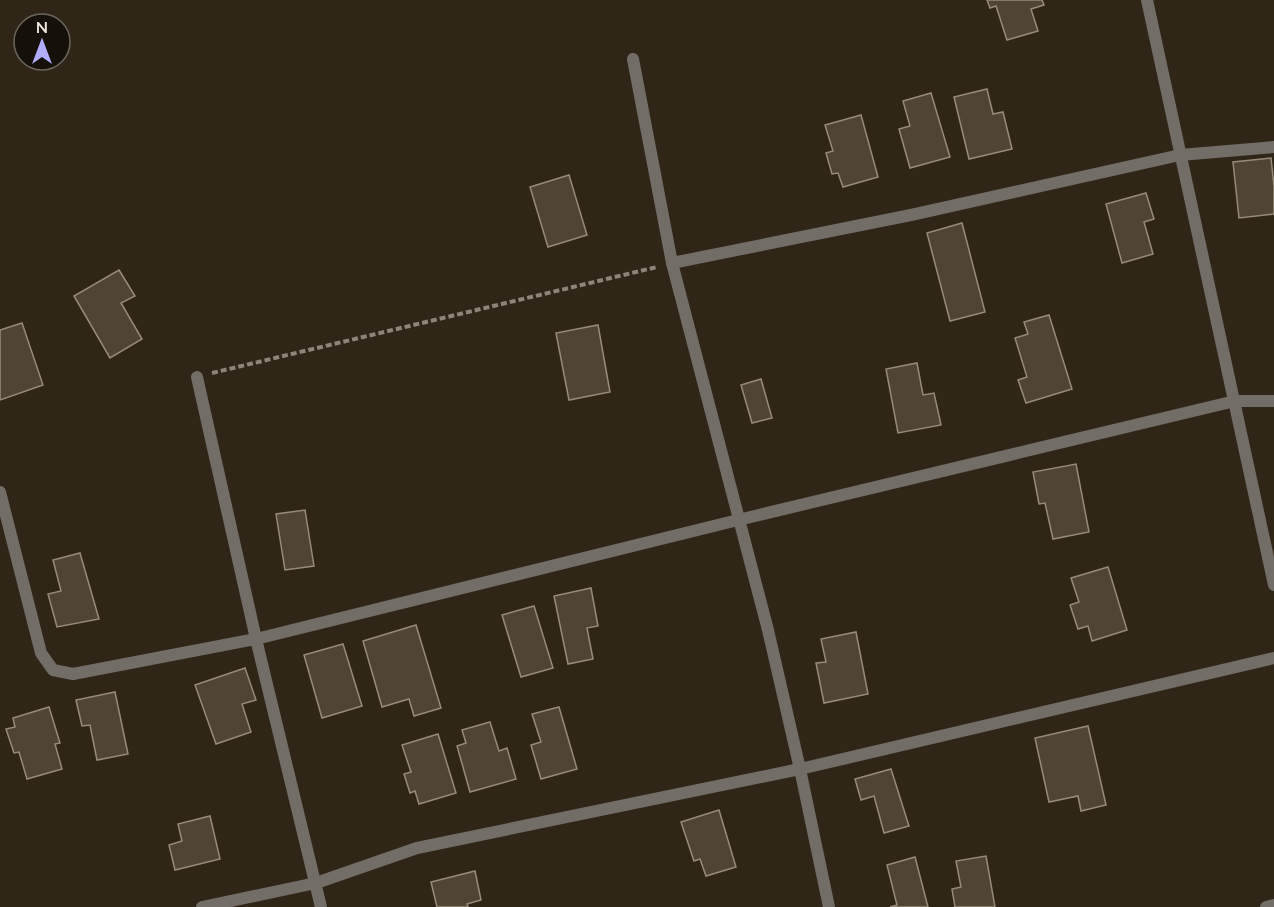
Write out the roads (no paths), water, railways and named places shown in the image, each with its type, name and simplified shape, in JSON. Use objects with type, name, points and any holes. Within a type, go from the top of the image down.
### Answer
[{"type":"street","points":[[1147,0],[1274,585]]},
{"type":"street","points":[[633,59],[672,263],[768,630],[829,907]]},
{"type":"street","points":[[672,263],[911,215],[1180,155],[1274,147]]},
{"type":"street","points":[[197,377],[256,639],[321,907]]},
{"type":"street","points":[[0,492],[41,653],[53,670],[73,674],[256,639],[1235,401],[1274,401]]},
{"type":"street","points":[[202,907],[316,883],[417,848],[800,769],[1274,658]]},
{"type":"street","points":[[1266,907],[1274,905]]}]
